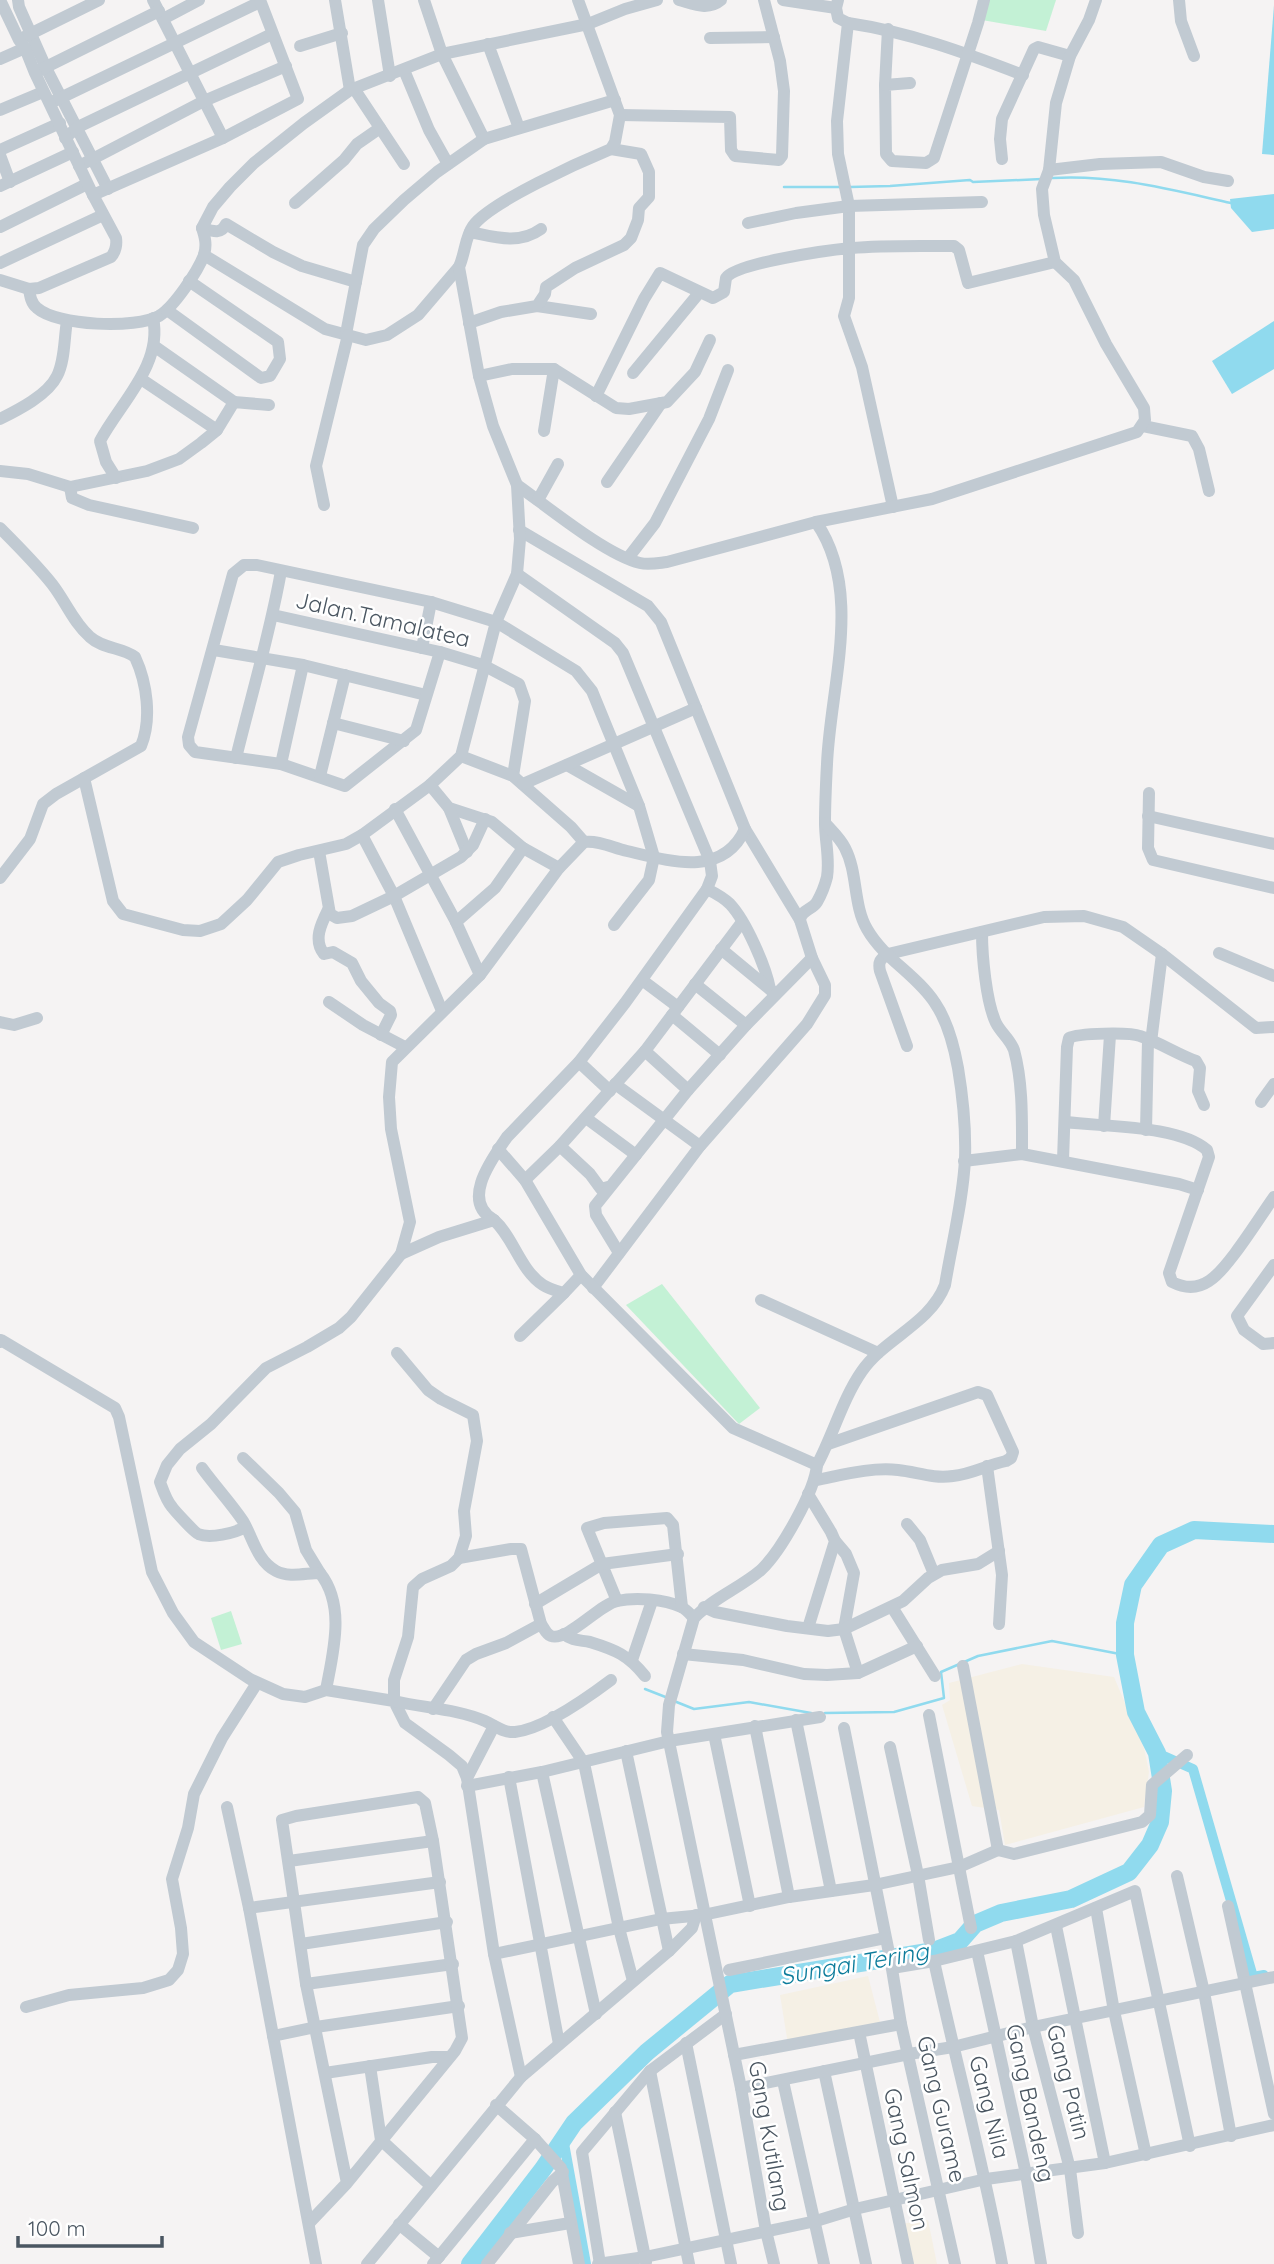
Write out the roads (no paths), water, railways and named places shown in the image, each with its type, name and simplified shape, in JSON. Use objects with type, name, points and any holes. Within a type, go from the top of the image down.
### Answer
[{"type":"street","points":[[0,0],[41,70],[65,138],[116,238],[114,253],[39,288],[29,289],[0,280]]},
{"type":"street","points":[[0,59],[25,41],[99,0]]},
{"type":"street","points":[[41,70],[158,10],[199,0]]},
{"type":"street","points":[[335,0],[352,90],[404,164]]},
{"type":"street","points":[[378,0],[390,76]]},
{"type":"street","points":[[424,0],[442,54],[484,139]]},
{"type":"street","points":[[578,0],[620,115],[611,149]]},
{"type":"street","points":[[29,289],[30,298],[38,310],[67,321],[107,324],[153,318],[167,310],[189,281],[204,255],[206,240],[202,228],[213,207],[230,187],[254,163],[304,123],[352,90],[442,54],[588,24],[657,0]]},
{"type":"street","points":[[679,0],[706,6],[717,4],[721,0]]},
{"type":"street","points":[[620,115],[730,117],[731,150],[735,156],[779,160],[782,156],[784,91],[764,0]]},
{"type":"street","points":[[783,0],[837,4],[838,18],[848,23],[888,29],[1023,75]]},
{"type":"street","points":[[888,29],[885,85],[887,158],[892,161],[930,162],[934,158],[984,0]]},
{"type":"street","points":[[517,485],[606,547],[628,558],[649,564],[667,562],[816,522],[932,499],[1137,432],[1143,426],[1145,414],[1142,405],[1106,344],[1074,279],[1055,262],[1044,215],[1042,189],[1048,172],[1056,103],[1070,56],[1096,0]]},
{"type":"street","points":[[1179,0],[1181,21],[1194,56]]},
{"type":"street","points":[[17,1],[25,41]]},
{"type":"street","points":[[0,110],[52,97],[175,43],[260,1],[298,99],[223,138],[108,189],[90,190],[0,227]]},
{"type":"street","points":[[158,10],[223,138]]},
{"type":"street","points":[[848,23],[838,121],[838,154],[847,193],[850,248],[849,298],[844,316],[862,367],[892,507]]},
{"type":"street","points":[[300,46],[342,33]]},
{"type":"street","points":[[65,138],[78,127],[272,34]]},
{"type":"street","points":[[710,38],[774,37]]},
{"type":"street","points":[[488,44],[519,128]]},
{"type":"street","points":[[1002,159],[1002,119],[1035,48],[1070,56]]},
{"type":"street","points":[[79,166],[204,101],[286,66]]},
{"type":"street","points":[[41,70],[52,97],[78,127],[108,189]]},
{"type":"street","points":[[404,70],[429,130],[448,164]]},
{"type":"street","points":[[885,85],[910,83]]},
{"type":"street","points":[[324,505],[316,466],[347,335],[363,245],[374,229],[448,164],[484,139],[615,100]]},
{"type":"street","points":[[60,124],[0,153],[5,184],[73,152]]},
{"type":"street","points":[[295,203],[344,160],[357,144],[380,128]]},
{"type":"street","points":[[204,255],[325,329],[374,339],[418,315],[459,267],[465,256],[470,232],[476,223],[496,207],[544,180],[611,149],[641,154],[649,172],[649,197],[639,208],[638,220],[631,238],[624,245],[575,268],[546,286],[545,294],[537,306]]},
{"type":"street","points":[[1048,172],[1100,164],[1161,162],[1204,177],[1228,181]]},
{"type":"street","points":[[748,223],[796,213],[847,193],[982,202]]},
{"type":"street","points":[[0,262],[103,215]]},
{"type":"street","points":[[202,228],[216,232],[226,224],[302,266],[356,282]]},
{"type":"street","points":[[470,232],[516,239],[532,235],[541,229]]},
{"type":"street","points":[[596,396],[660,273],[712,298],[724,292],[726,278],[736,270],[785,258],[850,248],[954,246],[959,250],[968,283],[1055,262]]},
{"type":"street","points":[[84,778],[113,901],[123,914],[200,931],[222,924],[247,900],[278,863],[346,844],[362,835],[430,785],[461,756],[483,664],[496,622],[517,574],[520,548],[517,485],[494,426],[479,376],[459,267]]},
{"type":"street","points":[[167,310],[261,378],[270,376],[280,359],[278,342],[189,281]]},
{"type":"street","points":[[633,373],[699,293]]},
{"type":"street","points":[[469,323],[500,312],[537,306],[591,314]]},
{"type":"street","points":[[116,478],[106,463],[100,442],[141,379],[155,346],[153,318]]},
{"type":"street","points":[[0,419],[40,395],[57,376],[67,321]]},
{"type":"street","points":[[479,376],[512,369],[554,369],[615,408],[629,409],[671,399],[695,372],[710,340]]},
{"type":"street","points":[[155,346],[234,402],[269,405]]},
{"type":"street","points":[[544,431],[554,369]]},
{"type":"street","points":[[628,558],[655,523],[709,419],[728,370]]},
{"type":"street","points":[[141,379],[216,430]]},
{"type":"street","points":[[0,471],[27,474],[69,487],[147,471],[178,459],[216,430],[234,402]]},
{"type":"street","points":[[607,482],[660,403]]},
{"type":"street","points":[[1143,426],[1192,436],[1199,449],[1209,491]]},
{"type":"street","points":[[538,500],[558,464]]},
{"type":"street","points":[[69,487],[75,500],[193,528]]},
{"type":"street","points":[[800,920],[802,913],[818,900],[826,879],[828,728],[842,636],[842,608],[832,553],[816,522]]},
{"type":"street","points":[[0,528],[54,586],[73,618],[89,636],[104,646],[129,652],[138,664],[148,710],[141,746],[43,804],[30,839],[0,877]]},
{"type":"street","points":[[519,530],[648,606],[661,622],[745,829],[800,920],[812,958],[826,989],[823,1001],[807,1024],[700,1146],[593,1288]]},
{"type":"street","points":[[439,652],[420,724],[416,730],[345,786],[281,764],[195,752],[188,741],[233,574],[243,565],[257,565],[431,602],[496,622],[576,671],[584,680],[592,691],[639,806],[654,856],[649,880],[614,926]]},
{"type":"street","points":[[236,758],[273,615],[281,571]]},
{"type":"street","points":[[517,574],[615,643],[629,664],[710,861],[712,876],[707,889],[642,980],[579,1062],[507,1137],[484,1173],[479,1190],[480,1209],[484,1215],[502,1227],[538,1281],[545,1287],[564,1293]]},
{"type":"street","points":[[422,648],[431,602]]},
{"type":"street","name":"Jalan.Tamalatea","points":[[273,615],[483,664],[519,684],[524,696],[518,780]]},
{"type":"street","points":[[214,650],[303,665],[426,695]]},
{"type":"street","points":[[281,764],[303,665]]},
{"type":"street","points":[[320,776],[345,675]]},
{"type":"street","points":[[518,780],[567,765],[696,708]]},
{"type":"street","points":[[332,723],[404,741]]},
{"type":"street","points":[[461,756],[518,780],[584,842],[688,862],[710,861],[736,845],[745,829]]},
{"type":"street","points":[[567,765],[639,806]]},
{"type":"street","points":[[430,785],[449,808],[467,852]]},
{"type":"street","points":[[1149,793],[1148,848],[1153,860],[1274,888]]},
{"type":"street","points":[[449,808],[485,818],[523,848],[559,869]]},
{"type":"street","points":[[396,809],[457,922],[480,975]]},
{"type":"street","points":[[1148,816],[1274,844]]},
{"type":"street","points":[[328,910],[334,917],[352,916],[394,896],[467,852],[485,818]]},
{"type":"street","points":[[459,1558],[521,1549],[541,1624],[548,1635],[556,1637],[564,1634],[617,1601],[652,1601],[682,1607],[694,1618],[704,1607],[746,1581],[770,1560],[786,1538],[816,1479],[817,1465],[862,1371],[878,1353],[924,1315],[942,1294],[964,1161],[961,1087],[955,1052],[937,1005],[919,982],[869,933],[864,924],[847,853],[838,836],[825,823]]},
{"type":"street","points":[[362,835],[394,896],[442,1011]]},
{"type":"street","points":[[246,1527],[236,1532],[199,1535],[194,1532],[171,1506],[160,1482],[167,1465],[180,1449],[220,1415],[266,1368],[339,1328],[351,1317],[401,1254],[408,1234],[409,1212],[395,1152],[389,1097],[393,1062],[405,1047],[480,975],[559,869],[584,842]]},
{"type":"street","points":[[457,922],[495,888],[523,848]]},
{"type":"street","points":[[319,851],[328,910],[318,935],[319,947],[324,954],[333,952],[352,962],[361,981],[379,1003],[390,1011],[391,1015],[381,1035]]},
{"type":"street","points":[[707,889],[727,901],[742,922],[773,992]]},
{"type":"street","points":[[907,1045],[878,963],[881,958],[888,954],[1044,917],[1084,916],[1123,927],[1256,1028],[1274,1027]]},
{"type":"street","points":[[525,1180],[561,1146],[645,1051],[742,922]]},
{"type":"street","points":[[982,932],[982,959],[995,1020],[1013,1047],[1017,1066],[1022,1154]]},
{"type":"street","points":[[721,949],[773,992]]},
{"type":"street","points":[[1219,953],[1274,976]]},
{"type":"street","points":[[1146,1130],[1150,1041],[1162,954]]},
{"type":"street","points":[[619,1253],[595,1206],[688,1090],[773,992],[812,958]]},
{"type":"street","points":[[642,980],[720,1055]]},
{"type":"street","points":[[695,984],[746,1025]]},
{"type":"street","points":[[329,1002],[405,1047]]},
{"type":"street","points":[[0,1022],[14,1026],[37,1018]]},
{"type":"street","points":[[1063,1160],[1069,1038],[1083,1033],[1138,1035],[1198,1064],[1197,1086],[1204,1105]]},
{"type":"street","points":[[1104,1126],[1110,1035]]},
{"type":"street","points":[[645,1051],[688,1090]]},
{"type":"street","points":[[579,1062],[700,1146]]},
{"type":"street","points":[[1261,1102],[1274,1084]]},
{"type":"street","points":[[586,1118],[636,1155]]},
{"type":"street","points":[[1066,1122],[1146,1130],[1189,1138],[1208,1150],[1209,1157],[1169,1273],[1172,1282],[1182,1287],[1202,1285],[1220,1272],[1274,1197]]},
{"type":"street","points":[[561,1146],[590,1174],[601,1189],[608,1187]]},
{"type":"street","points":[[498,1149],[525,1180],[582,1275],[733,1428],[817,1465]]},
{"type":"street","points":[[964,1161],[1022,1154],[1063,1160],[1198,1190]]},
{"type":"street","points":[[401,1254],[439,1237],[494,1220]]},
{"type":"street","points":[[1274,1265],[1237,1316],[1244,1330],[1263,1344],[1274,1343]]},
{"type":"street","points":[[520,1336],[582,1275]]},
{"type":"street","points":[[761,1300],[878,1353]]},
{"type":"street","points":[[0,1342],[1,1340],[115,1408],[152,1572],[173,1614],[194,1642],[257,1683],[283,1694],[305,1697],[326,1690],[394,1701],[477,1718],[503,1731],[514,1732],[553,1717],[584,1700],[611,1680]]},
{"type":"street","points":[[397,1353],[428,1390],[473,1415],[475,1419],[477,1441],[464,1511],[466,1535],[459,1558],[451,1566],[422,1579],[413,1587],[408,1637],[394,1680],[394,1701],[405,1723],[462,1766],[467,1782],[494,1954],[521,2077]]},
{"type":"street","points":[[816,1479],[896,1470],[934,1478],[952,1476],[971,1473],[1011,1458],[1013,1452],[987,1395],[983,1392],[972,1393],[828,1444]]},
{"type":"street","points":[[243,1458],[295,1512],[306,1550],[328,1583],[336,1625],[326,1690]]},
{"type":"street","points":[[988,1466],[1003,1592],[999,1624]]},
{"type":"street","points":[[202,1468],[246,1527],[261,1558],[268,1566],[279,1573],[292,1575],[320,1573]]},
{"type":"street","points":[[808,1493],[835,1541],[846,1554],[854,1573],[844,1629],[858,1673]]},
{"type":"street","points":[[617,1601],[587,1528],[604,1523],[670,1519],[678,1554],[682,1607]]},
{"type":"street","points":[[907,1524],[920,1540],[934,1574]]},
{"type":"street","points":[[808,1628],[835,1541]]},
{"type":"street","points":[[704,1607],[715,1612],[808,1628],[828,1631],[844,1629],[892,1607],[934,1574],[942,1570],[978,1564],[999,1551]]},
{"type":"street","points":[[535,1604],[602,1564],[678,1554]]},
{"type":"street","points":[[632,1660],[652,1601]]},
{"type":"street","points":[[892,1607],[935,1675]]},
{"type":"street","name":"Gang Kutilang","points":[[694,1618],[671,1700],[667,1724],[669,1741],[700,1915],[725,2010],[774,2264]]},
{"type":"street","points":[[433,1709],[466,1660],[541,1624]]},
{"type":"street","points":[[564,1634],[572,1640],[587,1642],[632,1660],[646,1676]]},
{"type":"street","points":[[683,1654],[743,1660],[804,1674],[858,1673],[917,1646]]},
{"type":"street","points":[[963,1666],[999,1850]]},
{"type":"street","points":[[26,2007],[69,1996],[143,1988],[169,1980],[178,1970],[184,1954],[173,1875],[188,1828],[194,1794],[222,1738],[257,1683]]},
{"type":"street","points":[[929,1715],[971,1928]]},
{"type":"street","points":[[553,1717],[584,1763],[618,1928],[633,1981]]},
{"type":"street","points":[[467,1782],[542,1772],[669,1741],[820,1717]]},
{"type":"street","points":[[796,1720],[831,1891]]},
{"type":"street","points":[[467,1782],[494,1726]]},
{"type":"street","points":[[755,1726],[789,1897]]},
{"type":"street","name":"Gang Gurame","points":[[844,1728],[892,1966],[901,2024],[955,2264]]},
{"type":"street","points":[[714,1734],[750,1906]]},
{"type":"street","points":[[890,1747],[929,1940]]},
{"type":"street","points":[[626,1751],[669,1951]]},
{"type":"street","points":[[494,1954],[661,1919],[700,1915],[789,1897],[874,1885],[959,1867],[999,1850],[1014,1854],[1142,1822],[1150,1815],[1150,1790],[1156,1781],[1186,1755]]},
{"type":"street","points":[[542,1772],[597,2014]]},
{"type":"street","points":[[509,1777],[559,2044]]},
{"type":"street","points":[[310,2222],[347,2183],[463,2038],[433,1841],[425,1803],[418,1797],[284,1819],[282,1823],[306,1984],[347,2183]]},
{"type":"street","points":[[227,1807],[274,2036],[316,2264]]},
{"type":"street","points":[[289,1861],[433,1841]]},
{"type":"street","points":[[1177,1876],[1204,1992],[1231,2136]]},
{"type":"street","points":[[249,1908],[440,1882]]},
{"type":"street","points":[[892,1966],[934,1961],[1016,1941],[1056,1926],[1130,1891],[1137,1892],[1190,2146]]},
{"type":"street","points":[[1228,1906],[1274,2114]]},
{"type":"street","points":[[1096,1908],[1114,2011],[1146,2155]]},
{"type":"street","points":[[368,2264],[521,2077],[669,1951],[692,1928],[700,1915]]},
{"type":"street","points":[[300,1944],[447,1922]]},
{"type":"street","points":[[1056,1926],[1105,2163]]},
{"type":"street","name":"Gang Patin","points":[[1016,1941],[1033,2027],[1070,2169],[1078,2233]]},
{"type":"street","points":[[729,1970],[887,1943]]},
{"type":"street","name":"Gang Bandeng","points":[[977,1951],[1026,2174],[1041,2264]]},
{"type":"street","name":"Gang Nila","points":[[934,1961],[986,2179],[1002,2264]]},
{"type":"street","points":[[306,1984],[453,1964]]},
{"type":"street","points":[[741,2088],[953,2047],[1033,2027],[1273,1977]]},
{"type":"street","points":[[274,2036],[316,2027],[459,2006]]},
{"type":"street","points":[[725,2010],[650,2071],[585,2147],[581,2156],[599,2264],[646,2261],[686,2248],[816,2221],[855,2209],[986,2179],[1105,2163],[1274,2125]]},
{"type":"street","points":[[734,2055],[901,2024]]},
{"type":"street","name":"Gang Salmon","points":[[859,2032],[908,2264]]},
{"type":"street","points":[[686,2043],[731,2264]]},
{"type":"street","points":[[325,2073],[432,2057],[449,2057]]},
{"type":"street","points":[[370,2066],[381,2140],[431,2186]]},
{"type":"street","points":[[650,2071],[689,2264]]},
{"type":"street","points":[[824,2071],[866,2264]]},
{"type":"street","points":[[783,2081],[824,2264]]},
{"type":"street","points":[[496,2105],[535,2139],[562,2170],[579,2264]]},
{"type":"street","points":[[615,2112],[646,2261]]},
{"type":"street","points":[[399,2224],[436,2260],[535,2139]]},
{"type":"street","points":[[487,2264],[562,2170]]},
{"type":"street","points":[[510,2234],[570,2222]]},
{"type":"water","points":[[1274,5],[1274,155],[1262,154]]},
{"type":"water","points":[[1274,194],[1274,229],[1252,232],[1231,208],[1230,199]]},
{"type":"water","points":[[1274,321],[1274,369],[1232,394],[1212,361]]},
{"type":"waterway","points":[[1052,178],[1119,181],[1231,203]]},
{"type":"waterway","points":[[850,187],[1042,179]]},
{"type":"waterway","points":[[784,187],[840,187]]},
{"type":"waterway","name":"Sungai Tering","points":[[470,2264],[543,2169],[574,2123],[647,2052],[730,1984],[934,1951],[960,1941],[975,1924],[1001,1913],[1071,1899],[1129,1872],[1150,1845],[1160,1822],[1163,1791],[1157,1753],[1136,1712],[1125,1655],[1125,1623],[1133,1585],[1161,1545],[1194,1530],[1274,1534]]},
{"type":"waterway","points":[[825,1713],[894,1712],[944,1698],[941,1672],[978,1656],[1052,1641],[1125,1655]]},
{"type":"waterway","points":[[645,1689],[668,1698]]},
{"type":"waterway","points":[[674,1701],[694,1709],[749,1702],[811,1713]]},
{"type":"waterway","points":[[1157,1753],[1193,1769],[1253,1977],[1264,1975]]},
{"type":"waterway","points":[[563,2138],[586,2264]]}]
